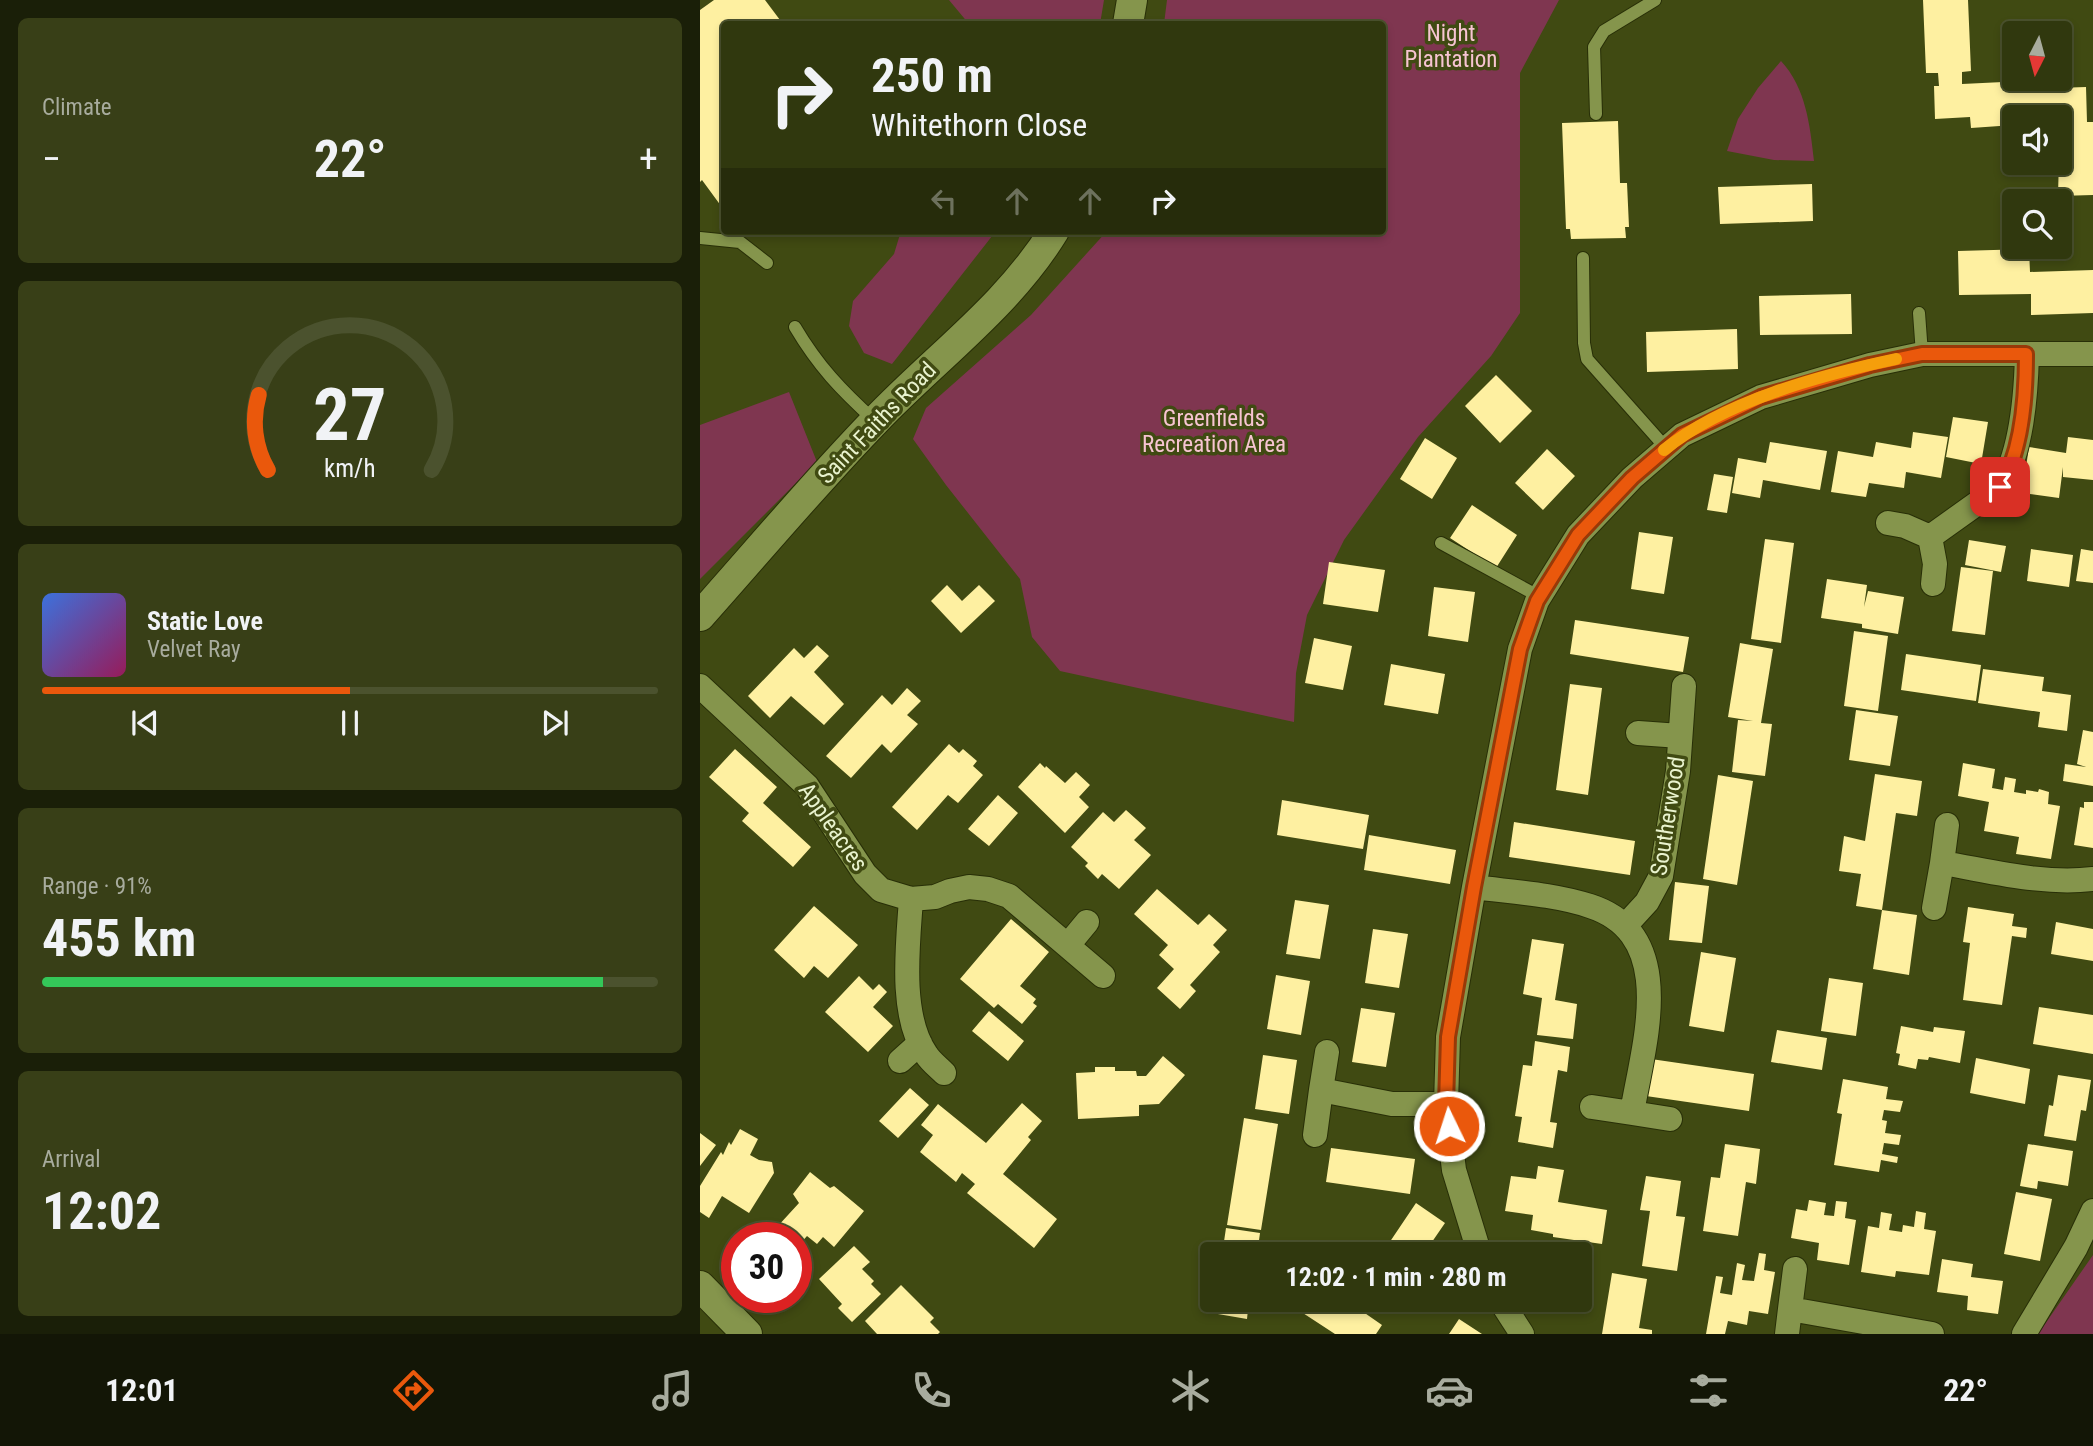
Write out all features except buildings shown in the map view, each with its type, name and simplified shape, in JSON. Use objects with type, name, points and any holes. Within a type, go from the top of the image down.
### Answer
[{"type":"street","points":[[1128,21],[1132,0]]},
{"type":"street","name":"Saint Faiths Road","points":[[700,616],[875,421],[999,302],[1034,262],[1051,235]]},
{"type":"street","points":[[1476,1242],[1454,1170],[1446,1104],[1448,1037],[1520,649],[1540,597],[1578,535],[1632,478],[1666,448],[1701,424],[1761,397],[1870,365],[1922,354],[2093,354]]},
{"type":"street","points":[[1930,537],[2000,487],[2006,478],[2016,448],[2024,394],[2026,354]]},
{"type":"street","points":[[1888,523],[1905,526],[1930,537]]},
{"type":"street","points":[[1930,537],[1935,564],[1933,584]]},
{"type":"street","name":"Appleacres","points":[[700,686],[807,786],[881,890],[911,899],[935,897],[969,887],[988,889],[1009,896],[1103,976]]},
{"type":"street","name":"Southerwood","points":[[1625,926],[1647,902],[1661,876],[1678,771],[1684,686]]},
{"type":"street","name":"Southerwood","points":[[1638,733],[1680,736]]},
{"type":"street","points":[[1934,908],[1947,825]]},
{"type":"street","points":[[1942,863],[2036,879],[2069,882],[2093,879]]},
{"type":"street","points":[[1474,887],[1590,906],[1625,926],[1640,947],[1648,972],[1650,999],[1632,1113]]},
{"type":"street","points":[[911,899],[908,983],[913,1020],[926,1055],[944,1073]]},
{"type":"street","points":[[1068,945],[1087,922]]},
{"type":"street","points":[[900,1061],[920,1043]]},
{"type":"street","points":[[1315,1135],[1327,1052]]},
{"type":"street","points":[[1321,1090],[1392,1104],[1446,1104]]},
{"type":"street","points":[[1592,1107],[1670,1119]]},
{"type":"street","points":[[2024,1334],[2076,1247],[2093,1210]]},
{"type":"street","points":[[1787,1334],[1795,1269]]},
{"type":"street","points":[[700,1286],[747,1334]]},
{"type":"street","points":[[1790,1309],[1932,1334]]},
{"type":"street","points":[[1508,1312],[1522,1334]]},
{"type":"lane","points":[[1596,114],[1594,47],[1604,31],[1655,0]]},
{"type":"lane","points":[[700,238],[740,242],[767,263]]},
{"type":"lane","points":[[1583,258],[1584,343],[1587,359],[1666,448]]},
{"type":"lane","points":[[1919,313],[1922,354]]},
{"type":"lane","points":[[795,327],[836,385],[875,421]]},
{"type":"lane","points":[[1441,543],[1540,597]]},
{"type":"green space","points":[[949,0],[1104,0],[1100,21],[966,21]]},
{"type":"green space","name":"Greenfields Recreation Area","points":[[1167,0],[1559,0],[1520,73],[1520,313],[1491,356],[1418,437],[1344,540],[1307,615],[1296,673],[1294,722],[1060,671],[1032,637],[1020,579],[913,439],[926,408],[1031,315],[1103,235],[1386,235],[1386,21],[1164,21]]},
{"type":"green space","points":[[1781,61],[1801,95],[1814,161],[1774,160],[1727,151],[1738,119],[1758,88]]},
{"type":"green space","points":[[900,235],[993,235],[892,364],[864,353],[849,326],[853,301],[894,254]]},
{"type":"green space","points":[[789,392],[817,462],[700,579],[700,425]]},
{"type":"green space","points":[[2093,1255],[2093,1334],[2038,1334]]},
{"type":"slow traffic","points":[[1664,450],[1701,424],[1761,397],[1896,359]]},
{"type":"route","points":[[1449,1126],[1446,1104],[1448,1037],[1520,649],[1537,601],[1578,535],[1632,478],[1682,435],[1701,424],[1761,397],[1870,365],[1922,354],[2026,354],[2024,394],[2016,448],[2006,478],[2000,487]]},
{"type":"park label","name":"Night Plantation","points":[[1451,46]]}]
